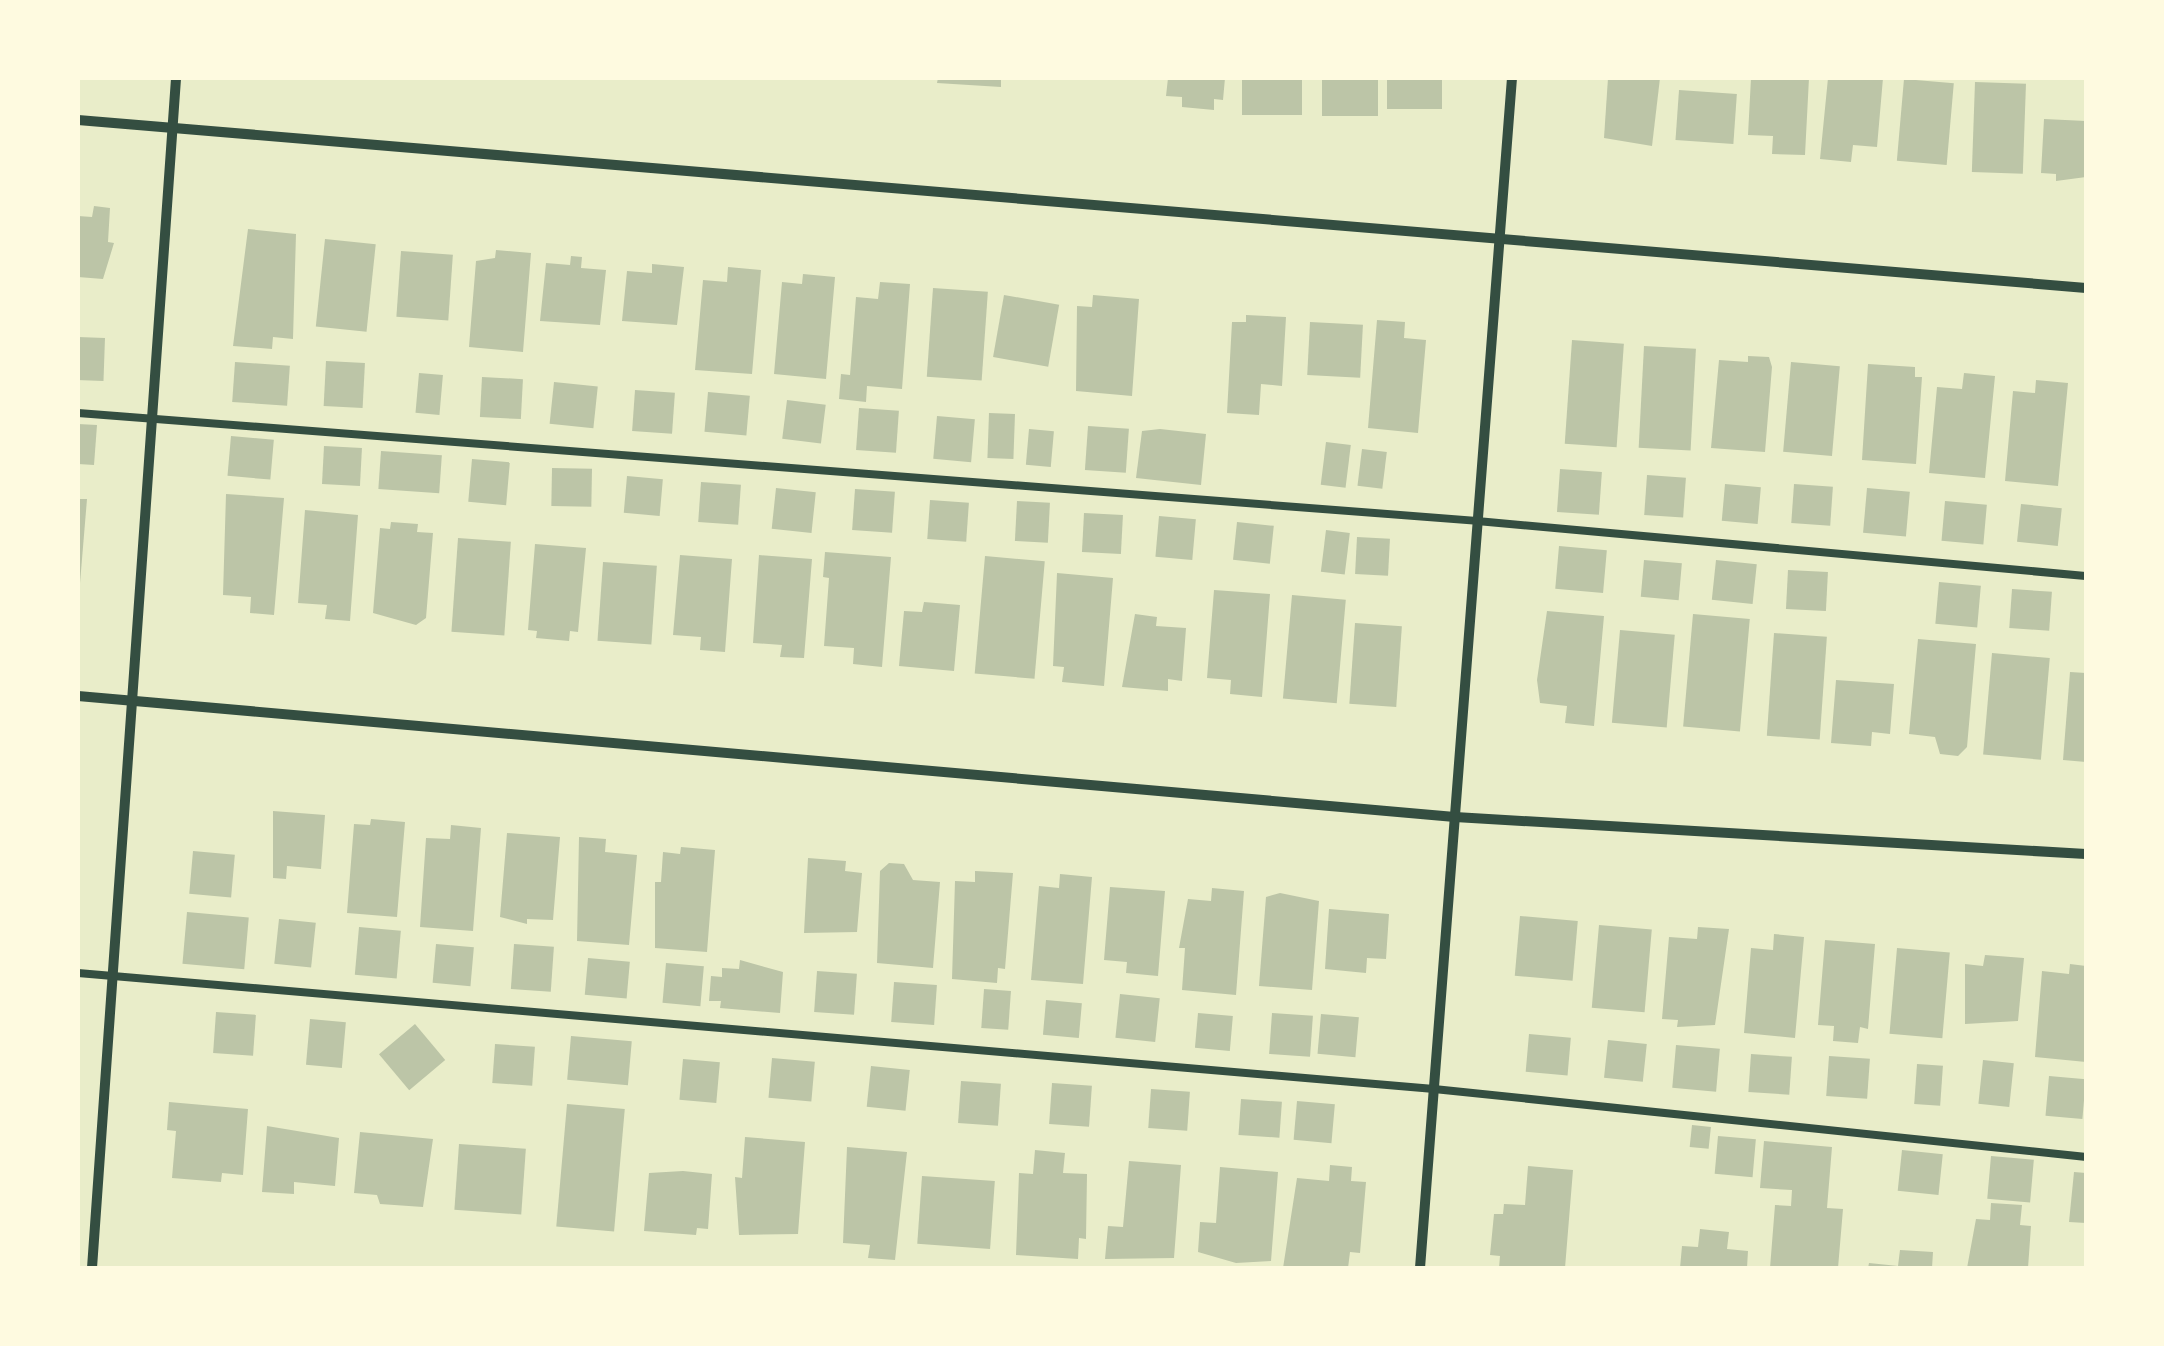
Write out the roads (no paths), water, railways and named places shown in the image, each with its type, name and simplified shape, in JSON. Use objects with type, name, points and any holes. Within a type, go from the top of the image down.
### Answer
[{"type":"street","points":[[92,1268],[176,78]]},
{"type":"street","points":[[1420,1268],[1512,78]]},
{"type":"street","points":[[78,120],[2086,288]]},
{"type":"street","points":[[78,696],[1454,817],[2086,854]]},
{"type":"lane","points":[[78,413],[1477,521],[2086,576]]},
{"type":"lane","points":[[78,973],[1434,1089],[2086,1156]]}]
